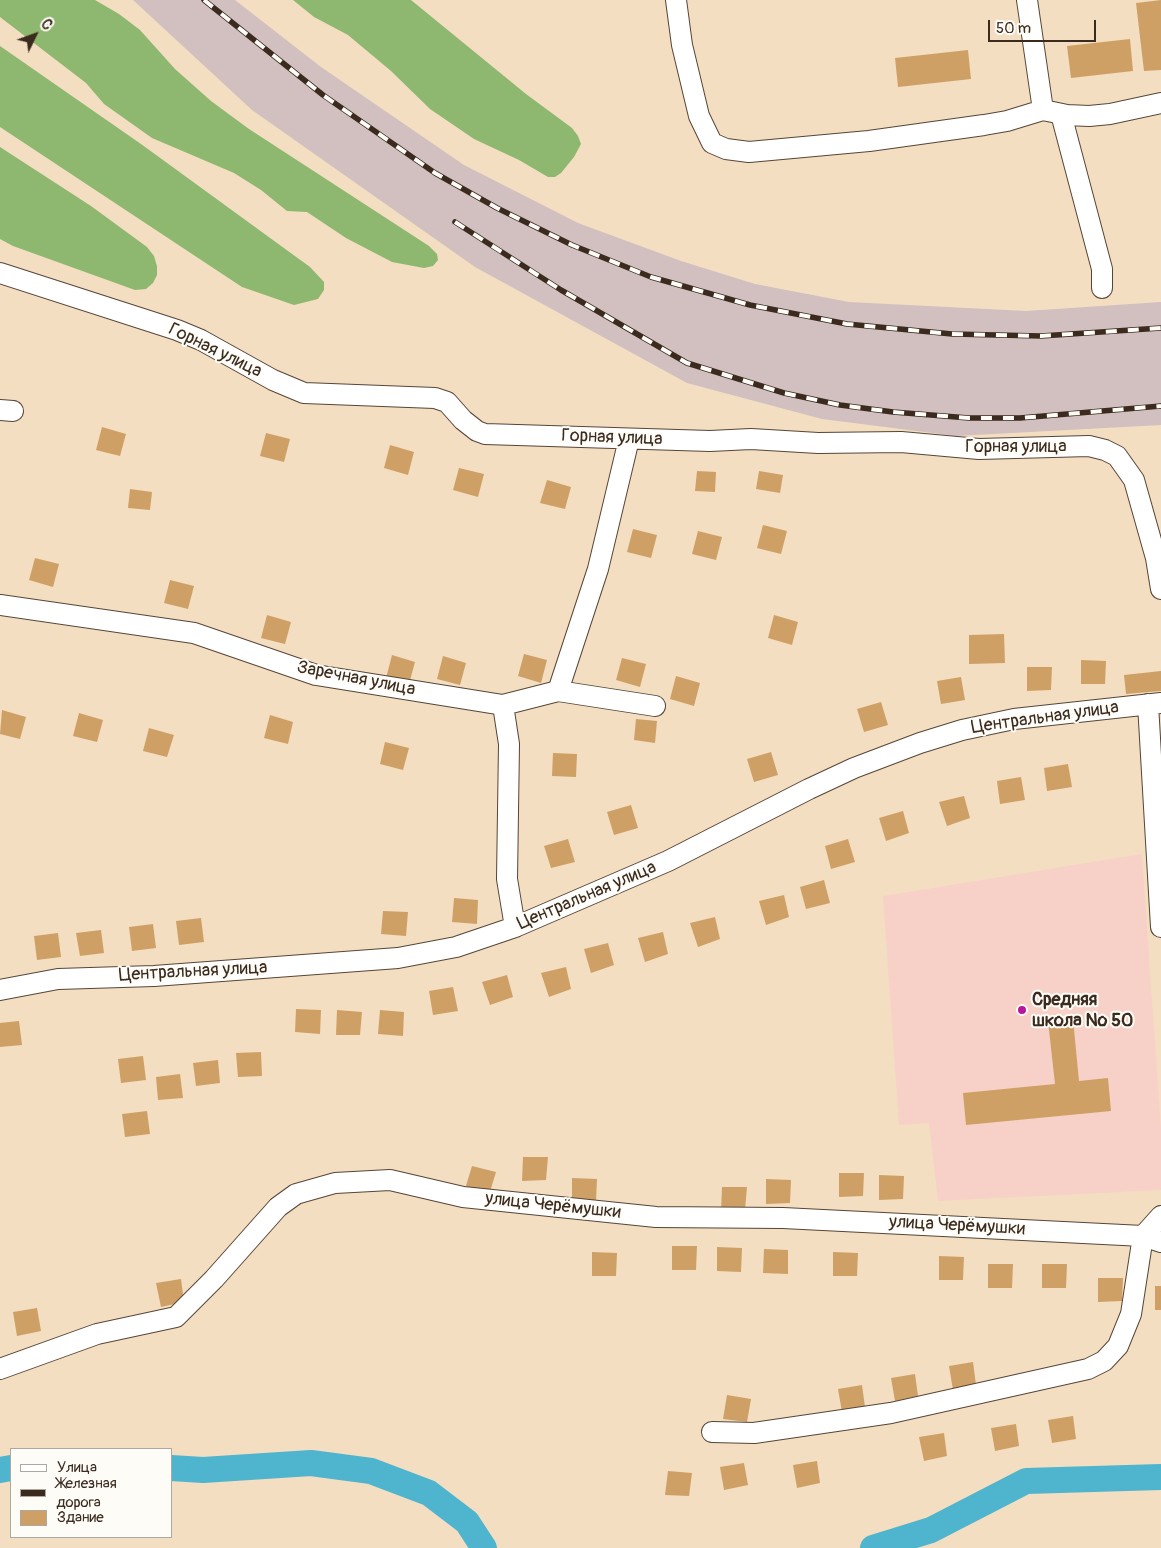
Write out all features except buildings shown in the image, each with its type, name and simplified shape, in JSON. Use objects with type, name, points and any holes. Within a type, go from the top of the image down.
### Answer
[{"type":"street","points":[[676,0],[682,45],[698,116],[712,143],[726,150],[749,152],[869,141],[984,125],[1052,112],[1089,116],[1110,114],[1161,103]]},
{"type":"street","points":[[1027,0],[1052,112],[1102,269],[1102,288]]},
{"type":"street","name":"Горная улица","points":[[0,273],[177,330],[201,340],[273,380],[304,393],[436,398],[447,402],[463,420],[477,431],[485,434],[710,442],[751,439],[867,444],[901,442],[979,449],[1089,446],[1105,450],[1117,456],[1134,480],[1156,558],[1161,589]]},
{"type":"street","points":[[558,691],[598,569],[629,439]]},
{"type":"street","name":"Заречная улица","points":[[0,606],[194,633],[316,675],[503,705],[558,691],[655,706]]},
{"type":"street","points":[[1154,703],[1161,927]]},
{"type":"street","name":"Центральная улица","points":[[0,990],[58,979],[154,976],[398,958],[456,947],[515,927],[668,861],[809,789],[854,768],[920,743],[962,730],[1014,719],[1154,703]]},
{"type":"street","points":[[503,705],[509,744],[507,879],[515,927]]},
{"type":"street","name":"улица Черёмушки","points":[[0,1369],[97,1334],[176,1317],[214,1279],[278,1207],[296,1194],[335,1183],[390,1180],[463,1197],[656,1217],[783,1218],[1152,1239]]},
{"type":"street","points":[[712,1432],[754,1434],[891,1413],[1088,1369],[1104,1361],[1118,1346],[1131,1314],[1152,1239],[1161,1216]]},
{"type":"shaded area","points":[[133,0],[235,0],[321,67],[464,165],[578,223],[681,261],[755,284],[849,302],[1026,311],[1161,302],[1161,425],[956,436],[822,419],[687,383],[475,267],[252,110]]},
{"type":"shaded area","name":"Средняя школа № 50","points":[[1142,854],[1161,1129],[1161,1190],[938,1201],[929,1123],[899,1125],[883,896]]},
{"type":"green space","points":[[0,0],[95,0],[119,14],[140,30],[175,69],[211,101],[249,129],[429,246],[437,254],[438,260],[433,266],[424,268],[392,262],[346,238],[307,212],[287,211],[261,190],[234,173],[152,138],[104,104],[86,83],[0,17]]},
{"type":"green space","points":[[293,0],[411,0],[526,94],[572,128],[581,144],[574,157],[561,173],[555,177],[548,177],[519,160],[474,139],[430,109],[391,71],[348,35],[314,17]]},
{"type":"green space","points":[[0,46],[141,144],[310,267],[324,282],[324,290],[318,299],[294,305],[242,287],[0,127]]},
{"type":"green space","points":[[0,147],[91,206],[147,247],[154,256],[157,266],[157,275],[153,283],[146,289],[135,290],[13,246],[0,239]]},
{"type":"waterway","points":[[172,1468],[203,1470],[311,1463],[371,1471],[429,1493],[467,1522],[484,1548]]},
{"type":"waterway","points":[[0,1470],[10,1468]]},
{"type":"waterway","points":[[873,1548],[931,1530],[1026,1481],[1161,1477]]},
{"type":"railway","points":[[204,0],[323,95],[435,173],[497,208],[572,245],[651,277],[750,305],[847,324],[952,334],[1041,336],[1161,328]]},
{"type":"railway","points":[[455,222],[561,290],[687,363],[784,393],[840,405],[893,412],[969,418],[1020,418],[1161,406]]},
{"type":"place","name":"Средняя школа № 50","points":[[1022,1010]]}]
